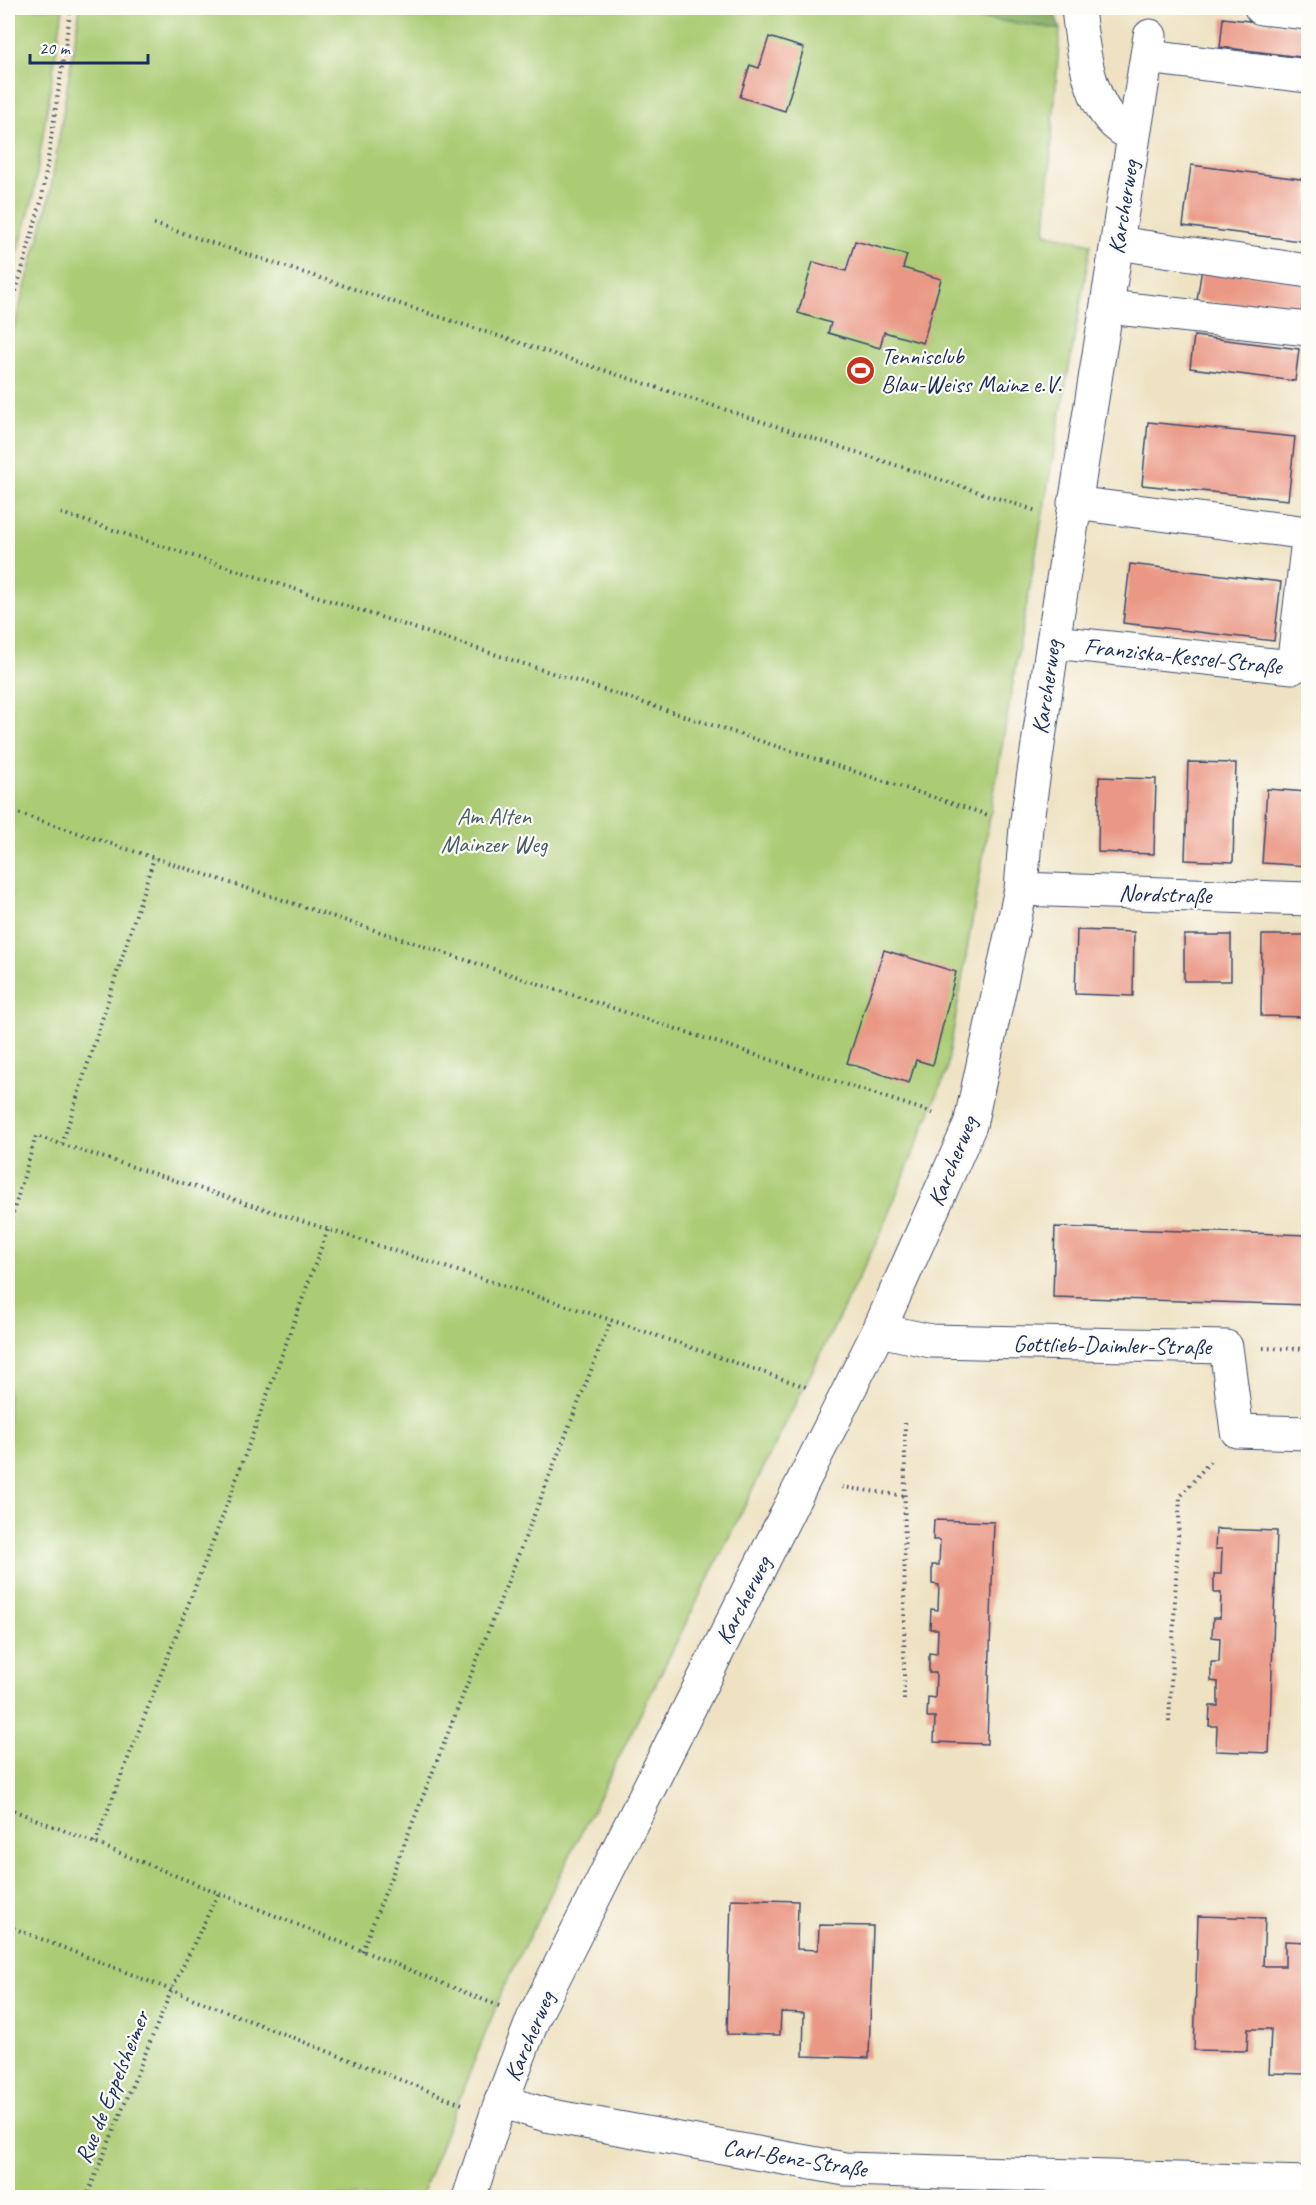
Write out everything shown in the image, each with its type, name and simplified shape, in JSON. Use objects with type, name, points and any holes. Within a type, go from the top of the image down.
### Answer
[{"type":"street","points":[[1078,8],[1085,64],[1091,82],[1104,109],[1114,122],[1126,132],[1134,135]]},
{"type":"street","points":[[1261,8],[1308,13]]},
{"type":"street","name":"Karcherweg","points":[[469,2198],[501,2101],[533,2019],[879,1330],[970,1125],[1021,889],[1026,827],[1053,642],[1149,46],[1308,76]]},
{"type":"street","points":[[1117,243],[1308,271]]},
{"type":"street","points":[[1108,307],[1308,329]]},
{"type":"street","points":[[1073,513],[1308,533]]},
{"type":"street","name":"Franziska-Kessel-Straße","points":[[1053,642],[1293,667],[1308,540]]},
{"type":"street","name":"Nordstraße","points":[[1021,889],[1308,899]]},
{"type":"street","name":"Gottlieb-Daimler-Straße","points":[[879,1330],[931,1341],[1226,1347],[1237,1431]]},
{"type":"street","points":[[1237,1431],[1308,1433]]},
{"type":"street","name":"Carl-Benz-Straße","points":[[501,2101],[546,2115],[845,2169],[918,2185],[1308,2183]]},
{"type":"path","points":[[8,320],[42,198],[71,8]]},
{"type":"path","points":[[154,224],[1073,513]]},
{"type":"path","points":[[61,513],[1026,827]]},
{"type":"path","points":[[8,810],[970,1125]]},
{"type":"path","points":[[62,1144],[154,858]]},
{"type":"path","points":[[8,1230],[36,1136],[611,1320],[807,1387]]},
{"type":"path","points":[[95,1843],[222,1518],[328,1229]]},
{"type":"path","points":[[362,1951],[611,1320]]},
{"type":"path","points":[[1226,1347],[1308,1349]]},
{"type":"path","points":[[904,1700],[905,1423]]},
{"type":"path","points":[[1169,1722],[1180,1497],[1237,1431]]},
{"type":"path","points":[[802,1481],[905,1496]]},
{"type":"path","points":[[8,1808],[533,2019]]},
{"type":"path","name":"Rue de Eppelsheimer","points":[[86,2198],[171,1991],[218,1894]]},
{"type":"path","points":[[8,1926],[464,2104]]},
{"type":"green space","points":[[8,8],[63,8],[33,198],[8,288]]},
{"type":"green space","name":"Am Alten Mainzer Weg","points":[[80,8],[906,8],[1060,29],[1045,233],[1091,244],[946,1073],[879,1237],[503,1989],[420,2197],[8,2198],[8,349],[49,200]]},
{"type":"green space","points":[[906,8],[1053,8],[1060,29]]},
{"type":"building","points":[[1223,18],[1308,28],[1308,58],[1220,47]]},
{"type":"building","points":[[769,37],[804,48],[785,111],[740,97],[750,65],[759,68]]},
{"type":"building","points":[[1191,165],[1308,180],[1308,242],[1183,226]]},
{"type":"building","points":[[855,241],[907,255],[903,268],[941,279],[923,343],[884,332],[880,348],[828,333],[831,323],[798,313],[813,262],[846,271]]},
{"type":"building","points":[[1202,268],[1306,283],[1301,315],[1197,300]]},
{"type":"building","points":[[1194,336],[1299,349],[1295,381],[1190,368]]},
{"type":"building","points":[[1148,422],[1295,437],[1288,500],[1142,485]]},
{"type":"building","points":[[1130,564],[1281,582],[1274,641],[1123,623]]},
{"type":"building","points":[[1188,762],[1236,763],[1233,862],[1185,860]]},
{"type":"building","points":[[1099,777],[1156,779],[1154,854],[1098,852]]},
{"type":"building","points":[[1267,789],[1308,792],[1308,866],[1262,863]]},
{"type":"building","points":[[1077,930],[1134,932],[1133,996],[1075,994]]},
{"type":"building","points":[[1184,935],[1231,935],[1231,981],[1184,981]]},
{"type":"building","points":[[1262,935],[1308,935],[1308,1017],[1261,1016]]},
{"type":"building","points":[[884,950],[956,972],[933,1065],[916,1060],[909,1083],[847,1063]]},
{"type":"building","points":[[1055,1227],[1308,1235],[1308,1305],[1053,1297]]},
{"type":"building","points":[[934,1520],[994,1522],[987,1744],[934,1742],[935,1717],[927,1717],[928,1697],[935,1698],[936,1673],[929,1673],[929,1653],[937,1654],[938,1629],[930,1629],[931,1609],[938,1610],[939,1585],[932,1584],[932,1565],[939,1565],[940,1540],[933,1540]]},
{"type":"building","points":[[1216,1529],[1277,1531],[1269,1753],[1216,1751],[1217,1726],[1209,1726],[1210,1706],[1218,1706],[1218,1682],[1211,1681],[1211,1662],[1219,1662],[1220,1638],[1212,1637],[1213,1618],[1220,1618],[1221,1593],[1214,1593],[1214,1574],[1221,1574],[1222,1549],[1215,1549]]},
{"type":"building","points":[[731,1899],[798,1901],[797,1949],[818,1950],[819,1925],[873,1926],[869,2058],[803,2056],[804,2013],[781,2012],[780,2035],[727,2034]]},
{"type":"building","points":[[1198,1916],[1265,1918],[1263,1966],[1285,1966],[1285,1941],[1308,1942],[1308,2074],[1269,2073],[1271,2029],[1248,2029],[1247,2051],[1194,2050]]},
{"type":"place","name":"Tennisclub Blau-Weiss Mainz e.V.","points":[[860,370]]}]
